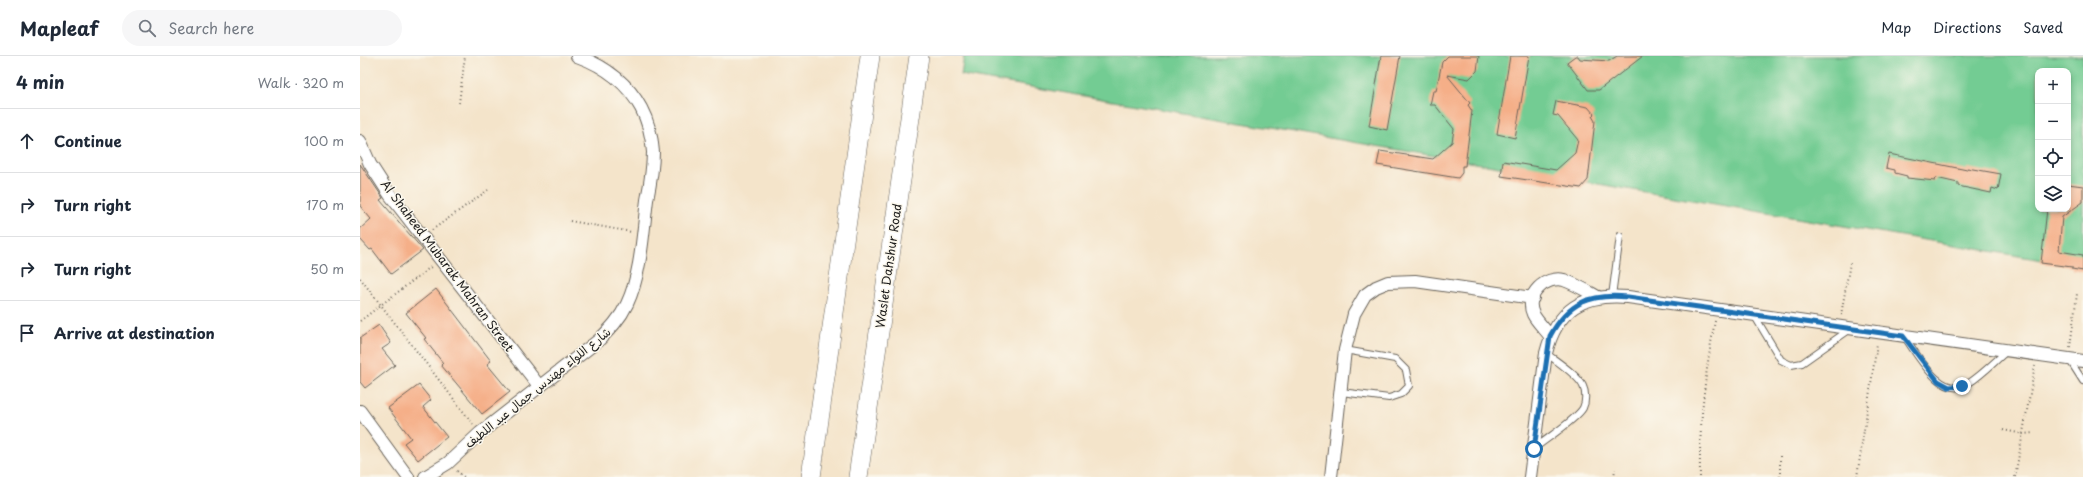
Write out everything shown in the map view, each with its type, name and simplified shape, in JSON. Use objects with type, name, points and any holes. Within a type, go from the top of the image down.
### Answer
[{"type":"main road","points":[[811,477],[870,56]]},
{"type":"main road","name":"Waslet Dahshur Road","points":[[858,477],[919,56]]},
{"type":"street","name":"شارع اللواء مهندس جمال عبد اللطيف","points":[[425,477],[448,463],[480,433],[599,340],[615,324],[627,304],[634,282],[643,234],[653,153],[650,130],[642,109],[629,90],[613,74],[594,62],[577,56]]},
{"type":"street","name":"Al Shaheed Mubarak Mahran Street","points":[[360,141],[370,164],[390,195],[540,387]]},
{"type":"street","points":[[1550,336],[1533,313],[1533,298],[1541,285],[1556,279],[1564,280],[1598,297]]},
{"type":"street","points":[[1331,477],[1345,350],[1354,314],[1366,295],[1376,286],[1388,282],[1415,281],[1533,298]]},
{"type":"street","points":[[1530,477],[1546,353],[1550,336],[1558,322],[1569,310],[1582,302],[1598,297],[1612,296],[2083,361]]},
{"type":"street","points":[[360,411],[408,477]]},
{"type":"lane","points":[[1612,296],[1620,236]]},
{"type":"lane","points":[[1754,315],[1781,360],[1791,365],[1802,363],[1844,329]]},
{"type":"lane","points":[[1903,336],[1938,381],[1949,387],[1956,388],[1968,384],[2007,350]]},
{"type":"lane","points":[[1341,392],[1389,398],[1401,394],[1410,386],[1406,370],[1395,359],[1345,350]]},
{"type":"lane","points":[[1534,449],[1583,408],[1586,397],[1583,386],[1576,378],[1546,353]]},
{"type":"lane","points":[[2069,359],[2083,381]]},
{"type":"path","points":[[459,103],[465,56]]},
{"type":"path","points":[[423,237],[488,190]]},
{"type":"path","points":[[570,222],[643,234]]},
{"type":"path","points":[[360,321],[440,259]]},
{"type":"path","points":[[1844,329],[1850,263]]},
{"type":"path","points":[[360,278],[480,433]]},
{"type":"path","points":[[2069,359],[2077,294]]},
{"type":"path","points":[[1700,477],[1701,423],[1704,385],[1717,310]]},
{"type":"path","points":[[1857,477],[1879,333]]},
{"type":"path","points":[[2014,477],[2037,355]]},
{"type":"path","points":[[2003,430],[2023,434],[2034,433]]},
{"type":"path","points":[[1780,456],[1780,477]]},
{"type":"path","points":[[1614,477],[1615,469]]},
{"type":"green space","points":[[964,56],[2083,56],[2083,267],[961,75]]},
{"type":"building","points":[[1381,56],[1400,56],[1387,130],[1369,126]]},
{"type":"building","points":[[1448,56],[1479,56],[1477,71],[1469,79],[1447,75],[1470,103],[1468,105],[1472,111],[1465,166],[1462,166],[1462,173],[1458,178],[1377,165],[1380,151],[1433,159],[1452,142],[1454,129],[1435,105],[1430,105],[1433,91],[1436,91],[1442,62]]},
{"type":"building","points":[[1510,56],[1529,56],[1515,138],[1497,134]]},
{"type":"building","points":[[1575,56],[1578,56],[1580,59],[1609,61],[1617,56],[1643,56],[1599,90],[1588,90],[1567,62]]},
{"type":"building","points":[[1556,101],[1588,107],[1594,114],[1592,116],[1595,121],[1588,180],[1581,188],[1501,176],[1503,161],[1556,170],[1575,153],[1578,140],[1558,116],[1553,115]]},
{"type":"building","points":[[1889,154],[1967,170],[1967,168],[2001,174],[1998,190],[1992,188],[1991,193],[1958,186],[1958,183],[1936,178],[1935,181],[1907,178],[1907,176],[1895,173],[1895,170],[1886,168]]},
{"type":"building","points":[[360,164],[383,198],[380,200],[423,250],[391,274],[372,249],[370,250],[360,239],[360,229],[371,219],[360,206]]},
{"type":"building","points":[[2071,184],[2083,186],[2083,202],[2071,211]]},
{"type":"building","points":[[2047,212],[2069,212],[2062,217],[2059,251],[2083,255],[2083,271],[2072,269],[2072,267],[2041,263]]},
{"type":"building","points":[[436,289],[491,361],[487,364],[510,392],[482,414],[441,365],[443,363],[424,339],[426,338],[406,313]]},
{"type":"building","points":[[379,325],[391,343],[382,349],[395,365],[365,388],[360,382],[360,338]]},
{"type":"building","points":[[419,385],[431,400],[423,407],[447,437],[418,460],[404,443],[411,438],[388,408]]},
{"type":"route","points":[[1534,449],[1546,353],[1550,336],[1558,322],[1569,310],[1582,302],[1598,297],[1628,297],[1849,330],[1903,336],[1938,381],[1949,387],[1956,388],[1962,386]]}]
